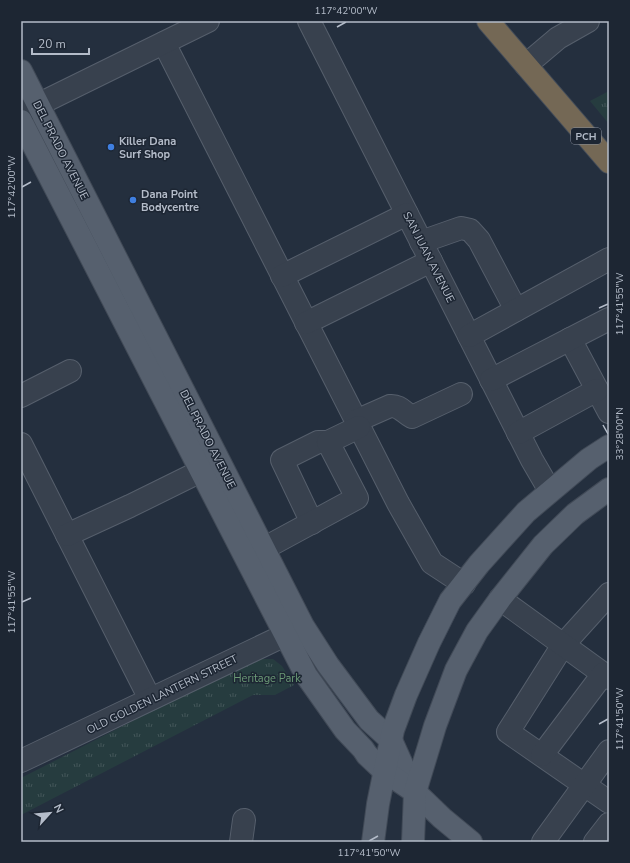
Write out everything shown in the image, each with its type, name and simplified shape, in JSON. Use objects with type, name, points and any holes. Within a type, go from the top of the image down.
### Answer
[{"type":"highway","name":"PCH","points":[[488,21],[609,162]]},
{"type":"main road","name":"DEL PRADO AVENUE","points":[[21,71],[30,109],[57,140],[264,548],[294,631],[306,675],[345,730],[367,755],[384,770],[415,792],[442,818],[471,842]]},
{"type":"main road","name":"DEL PRADO AVENUE","points":[[21,121],[200,470],[294,631],[328,664],[370,720],[391,740],[415,792]]},
{"type":"main road","points":[[373,842],[384,770],[393,730],[406,695],[429,643],[450,601],[479,564],[526,512],[589,459],[609,446]]},
{"type":"main road","points":[[412,842],[415,792],[435,726],[456,670],[477,631],[500,599],[543,545],[575,514],[609,489]]},
{"type":"street","points":[[30,109],[164,43],[185,26],[208,21]]},
{"type":"street","name":"SAN JUAN AVENUE","points":[[309,21],[518,433],[550,491]]},
{"type":"street","points":[[526,65],[558,38],[588,21]]},
{"type":"street","points":[[164,43],[398,503],[432,563],[464,584]]},
{"type":"street","points":[[282,276],[407,214]]},
{"type":"street","points":[[306,323],[426,251],[461,228],[470,230],[479,240],[516,310]]},
{"type":"street","points":[[469,336],[609,259]]},
{"type":"street","points":[[491,380],[609,319]]},
{"type":"street","points":[[570,339],[609,412]]},
{"type":"street","points":[[21,396],[70,371]]},
{"type":"street","points":[[518,433],[597,390]]},
{"type":"street","points":[[312,523],[282,460],[318,442],[328,442],[390,406],[398,406],[412,417],[461,394]]},
{"type":"street","points":[[264,548],[357,498],[328,442]]},
{"type":"street","points":[[21,444],[150,699]]},
{"type":"street","points":[[67,535],[130,506],[200,470]]},
{"type":"street","points":[[609,594],[563,645],[508,732],[609,802]]},
{"type":"street","points":[[500,599],[606,676],[542,755]]},
{"type":"street","name":"OLD GOLDEN LANTERN STREET","points":[[21,761],[294,631]]},
{"type":"street","points":[[543,842],[609,750]]},
{"type":"street","points":[[241,842],[244,820]]},
{"type":"street","points":[[595,842],[609,824]]},
{"type":"green space","points":[[609,91],[609,124],[590,101]]},
{"type":"green space","name":"Heritage Park","points":[[273,659],[282,666],[294,685],[275,695],[253,695],[21,815],[21,778],[250,661]]},
{"type":"place","name":"Killer Dana Surf Shop","points":[[111,147]]},
{"type":"place","name":"Dana Point Bodycentre","points":[[133,200]]}]
